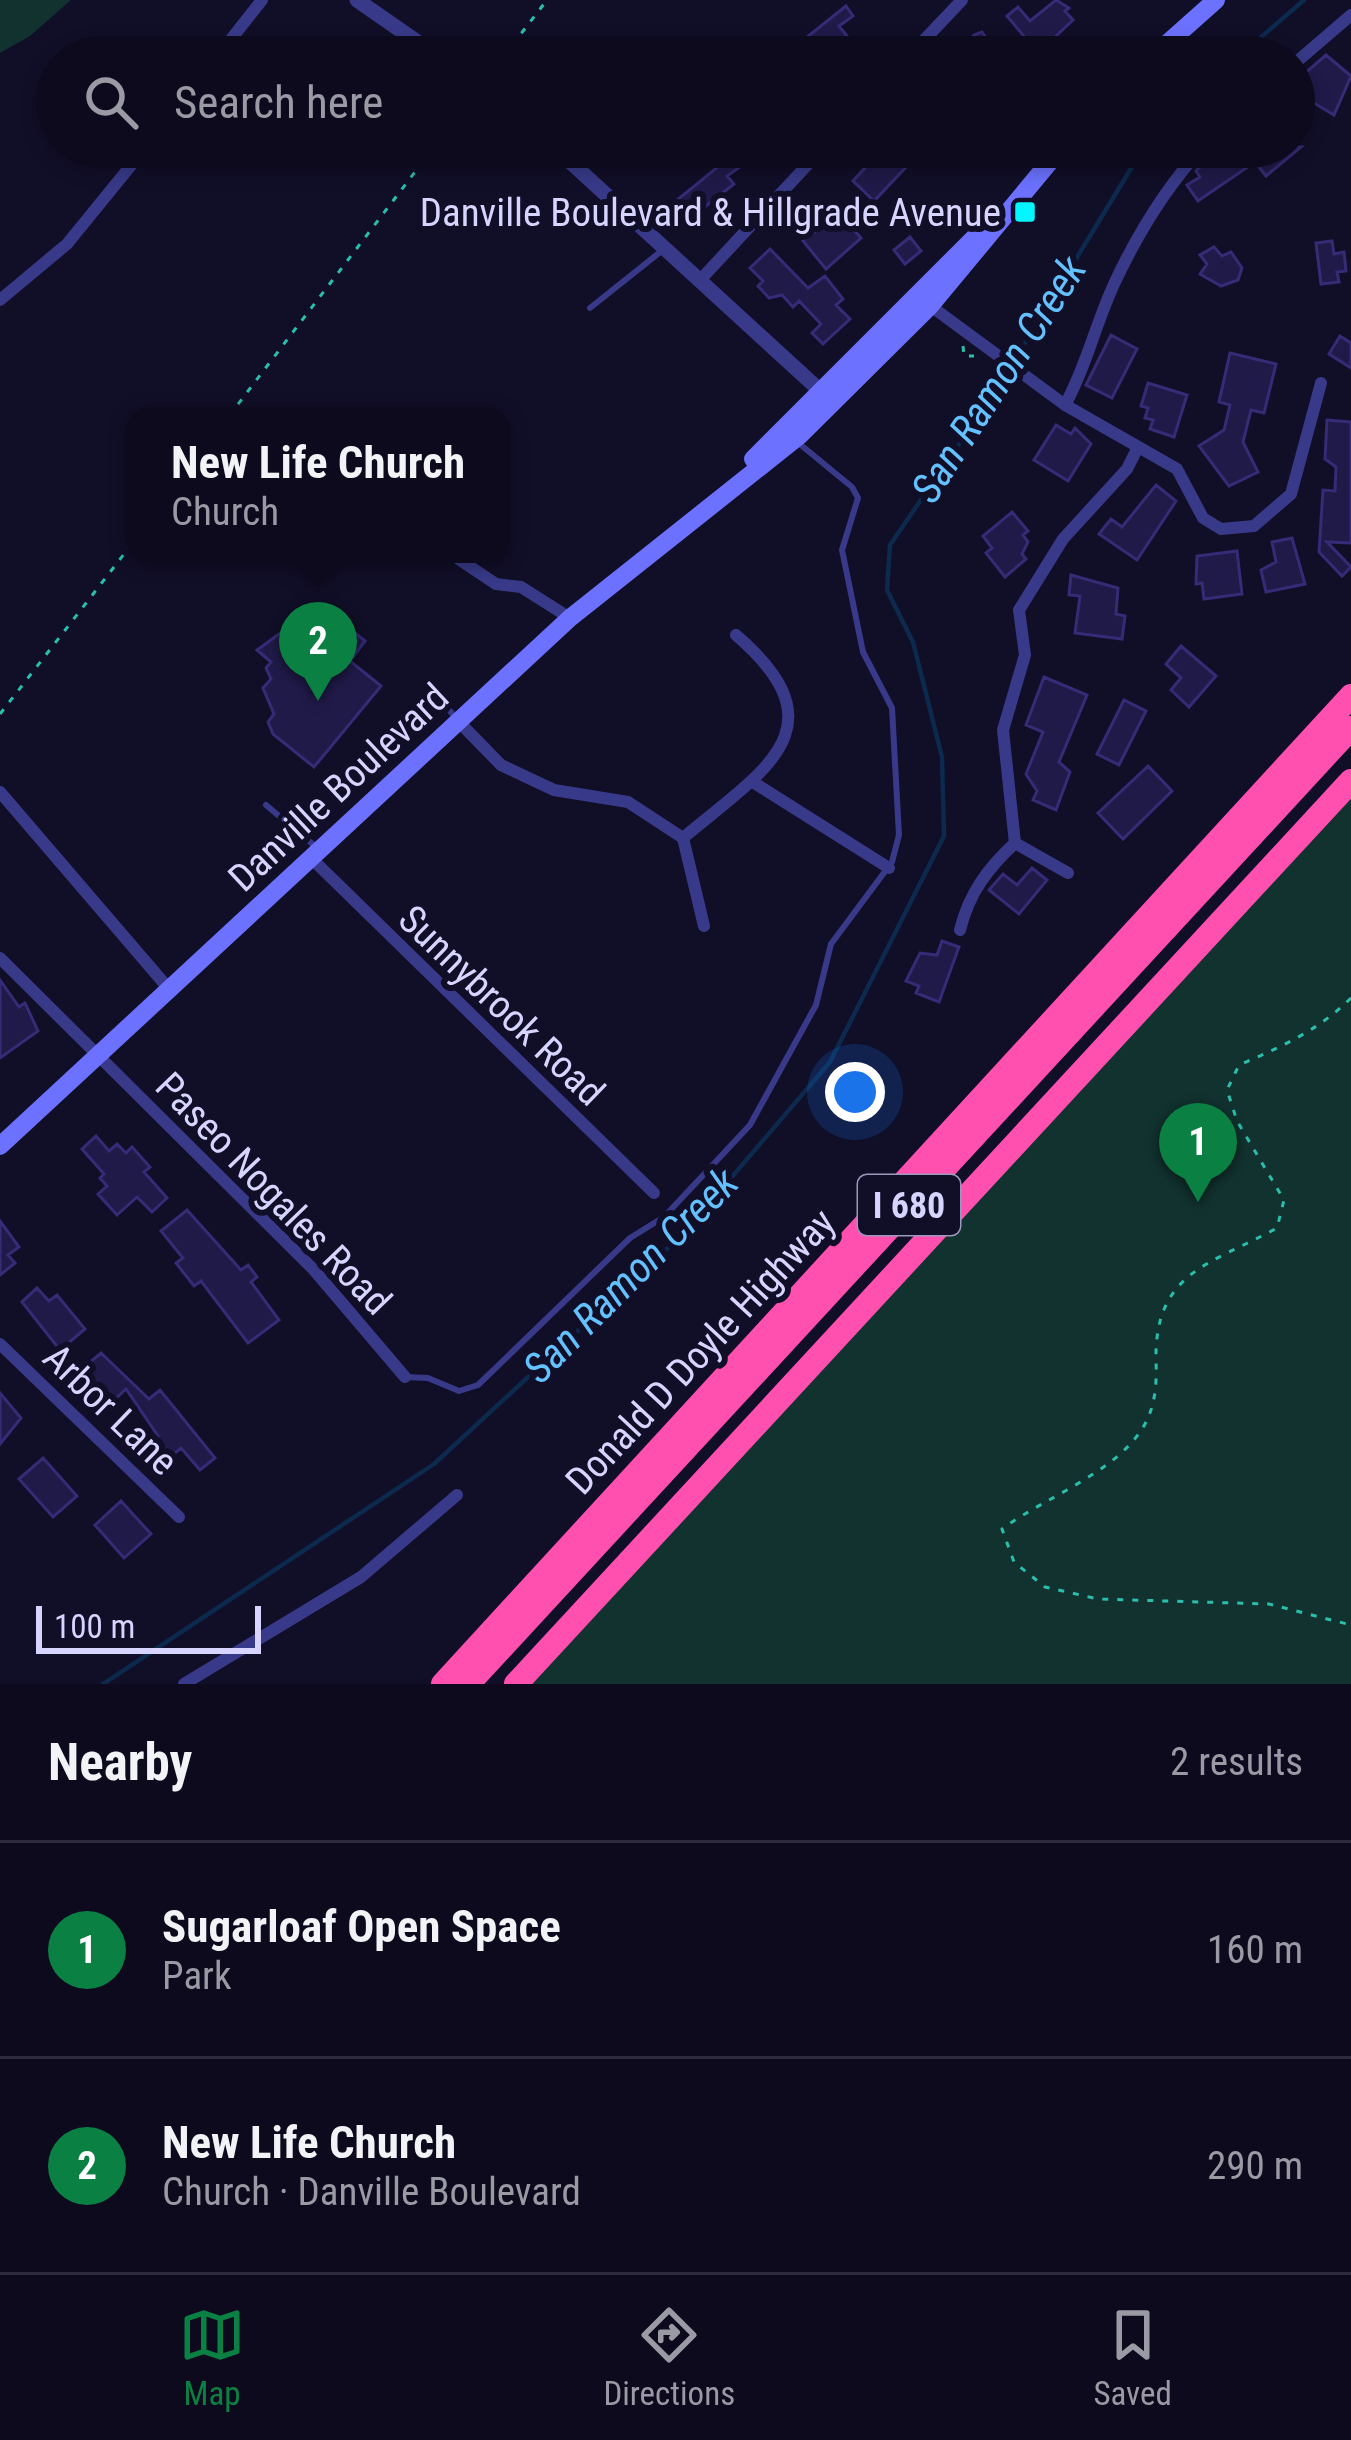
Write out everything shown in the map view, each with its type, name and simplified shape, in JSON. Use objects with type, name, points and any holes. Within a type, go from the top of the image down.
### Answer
[{"type":"highway","name":"Donald D Doyle Highway","points":[[443,1684],[1351,696]]},
{"type":"highway","name":"I 680","points":[[468,1684],[1351,728]]},
{"type":"highway","name":"I 680","points":[[517,1684],[1351,781]]},
{"type":"highway","points":[[425,1684],[475,1649]]},
{"type":"main road","points":[[1176,36],[1216,0]]},
{"type":"main road","name":"Danville Boulevard","points":[[0,1146],[570,618],[828,398],[924,301],[1044,168]]},
{"type":"street","points":[[234,36],[262,0]]},
{"type":"street","points":[[357,0],[409,36]]},
{"type":"street","points":[[928,36],[962,0]]},
{"type":"street","points":[[1315,46],[1351,15]]},
{"type":"street","points":[[0,300],[67,244],[129,168]]},
{"type":"street","points":[[578,168],[828,398]]},
{"type":"street","points":[[702,278],[804,168]]},
{"type":"street","points":[[1065,405],[1098,335],[1113,285],[1184,168]]},
{"type":"street","points":[[924,301],[1065,405],[1177,469],[1203,518],[1221,529],[1255,526],[1291,494],[1322,383]]},
{"type":"street","points":[[1015,843],[1003,730],[1025,655],[1018,610],[1063,539],[1127,469],[1138,447]]},
{"type":"street","points":[[464,563],[496,584],[521,587],[570,618]]},
{"type":"street","points":[[683,838],[751,781],[782,741],[791,717],[785,685],[736,635]]},
{"type":"street","points":[[458,721],[501,765],[554,790],[628,802],[683,838],[704,926]]},
{"type":"street","points":[[751,781],[889,868]]},
{"type":"street","points":[[0,793],[169,989]]},
{"type":"street","points":[[1015,843],[1068,873]]},
{"type":"street","points":[[960,929],[966,903],[991,866],[1015,843]]},
{"type":"street","name":"Sunnybrook Road","points":[[315,853],[501,1050],[653,1193]]},
{"type":"street","name":"Paseo Nogales Road","points":[[0,958],[314,1270],[405,1376]]},
{"type":"street","name":"Arbor Lane","points":[[0,1344],[179,1517]]},
{"type":"street","points":[[184,1684],[361,1577],[457,1496]]},
{"type":"lane","points":[[590,308],[667,246]]},
{"type":"lane","points":[[405,1376],[428,1378],[459,1391],[478,1385],[630,1238],[664,1217],[750,1125],[816,1005],[831,944],[889,868],[899,835],[892,707],[863,652],[842,550],[858,498],[852,487],[789,434]]},
{"type":"lane","points":[[428,686],[458,721]]},
{"type":"lane","points":[[266,805],[315,853]]},
{"type":"path","points":[[519,36],[547,0]]},
{"type":"path","points":[[236,407],[418,168]]},
{"type":"path","points":[[0,714],[126,552]]},
{"type":"path","points":[[1351,998],[1303,1035],[1239,1065],[1227,1090],[1237,1120],[1284,1200],[1277,1228],[1198,1266],[1168,1294],[1156,1343],[1157,1392],[1139,1433],[1093,1472],[1002,1528],[1014,1562],[1045,1587],[1098,1599],[1269,1604],[1351,1625]]},
{"type":"green space","points":[[0,0],[71,0],[30,36],[0,53]]},
{"type":"green space","points":[[1351,780],[1351,1684],[517,1684]]},
{"type":"building","points":[[1056,0],[1069,8],[1065,11],[1073,20],[1056,36],[1024,36],[1007,16],[1018,7],[1030,21]]},
{"type":"building","points":[[846,6],[853,16],[839,26],[847,36],[808,36]]},
{"type":"building","points":[[1326,55],[1351,76],[1334,115],[1315,104],[1315,65]]},
{"type":"building","points":[[717,168],[738,168],[727,176],[734,184],[696,214],[691,208],[680,217],[671,205]]},
{"type":"building","points":[[865,168],[905,168],[874,201],[853,181]]},
{"type":"building","points":[[1246,168],[1198,201],[1187,185],[1200,177],[1196,171]]},
{"type":"building","points":[[833,205],[861,238],[826,269],[803,241],[823,225],[817,217]]},
{"type":"building","points":[[910,237],[921,251],[905,264],[894,250]]},
{"type":"building","points":[[1332,241],[1334,254],[1344,252],[1346,271],[1337,272],[1339,282],[1321,284],[1316,243]]},
{"type":"building","points":[[1214,247],[1222,256],[1231,252],[1242,268],[1238,280],[1221,286],[1200,274],[1207,264],[1200,255]]},
{"type":"building","points":[[770,249],[808,288],[825,276],[843,299],[836,305],[850,319],[823,344],[812,333],[821,324],[799,301],[793,307],[782,295],[769,298],[758,286],[763,281],[750,268]]},
{"type":"building","points":[[1111,335],[1137,349],[1112,398],[1086,385]]},
{"type":"building","points":[[1340,336],[1351,343],[1351,368],[1329,354]]},
{"type":"building","points":[[1230,353],[1276,364],[1264,413],[1251,410],[1243,442],[1258,472],[1229,486],[1199,446],[1224,430],[1230,405],[1219,402]]},
{"type":"building","points":[[1148,383],[1187,395],[1174,437],[1150,429],[1153,420],[1145,418],[1148,408],[1141,406]]},
{"type":"building","points":[[1327,420],[1351,422],[1351,543],[1327,542],[1351,567],[1342,576],[1319,552],[1323,490],[1335,491],[1336,467],[1325,459]]},
{"type":"building","points":[[1056,425],[1071,434],[1075,428],[1091,444],[1068,481],[1034,460]]},
{"type":"building","points":[[1156,485],[1176,501],[1137,560],[1099,534],[1111,519],[1122,527]]},
{"type":"building","points":[[1012,512],[1028,531],[1023,535],[1028,542],[1022,554],[1026,559],[1005,577],[986,553],[992,548],[983,536]]},
{"type":"building","points":[[1292,538],[1305,584],[1266,592],[1261,570],[1276,562],[1272,542]]},
{"type":"building","points":[[1237,551],[1242,594],[1204,599],[1202,583],[1196,584],[1197,556]]},
{"type":"building","points":[[1071,575],[1118,588],[1116,614],[1125,616],[1122,639],[1075,633],[1080,596],[1069,595]]},
{"type":"building","points":[[297,621],[303,626],[315,621],[334,637],[344,624],[365,641],[350,661],[381,686],[314,767],[273,734],[268,722],[274,714],[263,688],[271,679],[266,668],[271,662],[257,650]]},
{"type":"building","points":[[1181,646],[1216,676],[1189,707],[1171,690],[1181,678],[1166,664]]},
{"type":"building","points":[[1044,677],[1087,695],[1059,762],[1070,772],[1056,810],[1033,800],[1037,791],[1026,774],[1043,732],[1026,725]]},
{"type":"building","points":[[1124,700],[1146,711],[1119,765],[1097,754]]},
{"type":"building","points":[[1148,766],[1172,791],[1123,839],[1098,813]]},
{"type":"building","points":[[1032,868],[1047,880],[1019,914],[989,890],[1003,874],[1017,885]]},
{"type":"building","points":[[942,941],[959,947],[939,1002],[916,993],[919,986],[906,981],[920,953],[937,955]]},
{"type":"building","points":[[0,980],[19,1007],[25,1003],[38,1031],[0,1058]]},
{"type":"building","points":[[96,1136],[109,1151],[117,1144],[126,1153],[132,1147],[150,1167],[144,1172],[167,1198],[152,1212],[137,1197],[117,1215],[98,1194],[107,1186],[100,1178],[104,1174],[82,1149]]},
{"type":"building","points":[[187,1210],[241,1270],[248,1265],[257,1277],[251,1282],[279,1320],[248,1343],[201,1281],[194,1286],[176,1263],[183,1258],[161,1231]]},
{"type":"building","points":[[0,1221],[19,1247],[8,1255],[15,1263],[0,1275]]},
{"type":"building","points":[[37,1288],[49,1301],[57,1295],[85,1329],[60,1350],[22,1302]]},
{"type":"building","points":[[101,1353],[149,1399],[160,1390],[215,1458],[200,1470],[181,1448],[163,1463],[148,1445],[158,1436],[126,1389],[112,1402],[83,1368]]},
{"type":"building","points":[[0,1393],[21,1418],[0,1444]]},
{"type":"building","points":[[43,1458],[77,1496],[53,1517],[19,1479]]},
{"type":"building","points":[[121,1501],[151,1534],[124,1558],[95,1525]]},
{"type":"waterway","name":"San Ramon Creek","points":[[1262,36],[1304,0]]},
{"type":"waterway","name":"San Ramon Creek","points":[[103,1684],[434,1464],[684,1233],[830,1062],[944,836],[942,757],[913,642],[887,590],[890,545],[997,389],[1131,168]]},
{"type":"place","name":"Danville Boulevard & Hillgrade Avenue","points":[[1025,212]]},
{"type":"place","name":"New Life Church","points":[[318,701]]},
{"type":"place","name":"Sugarloaf Open Space","points":[[1198,1202]]}]
